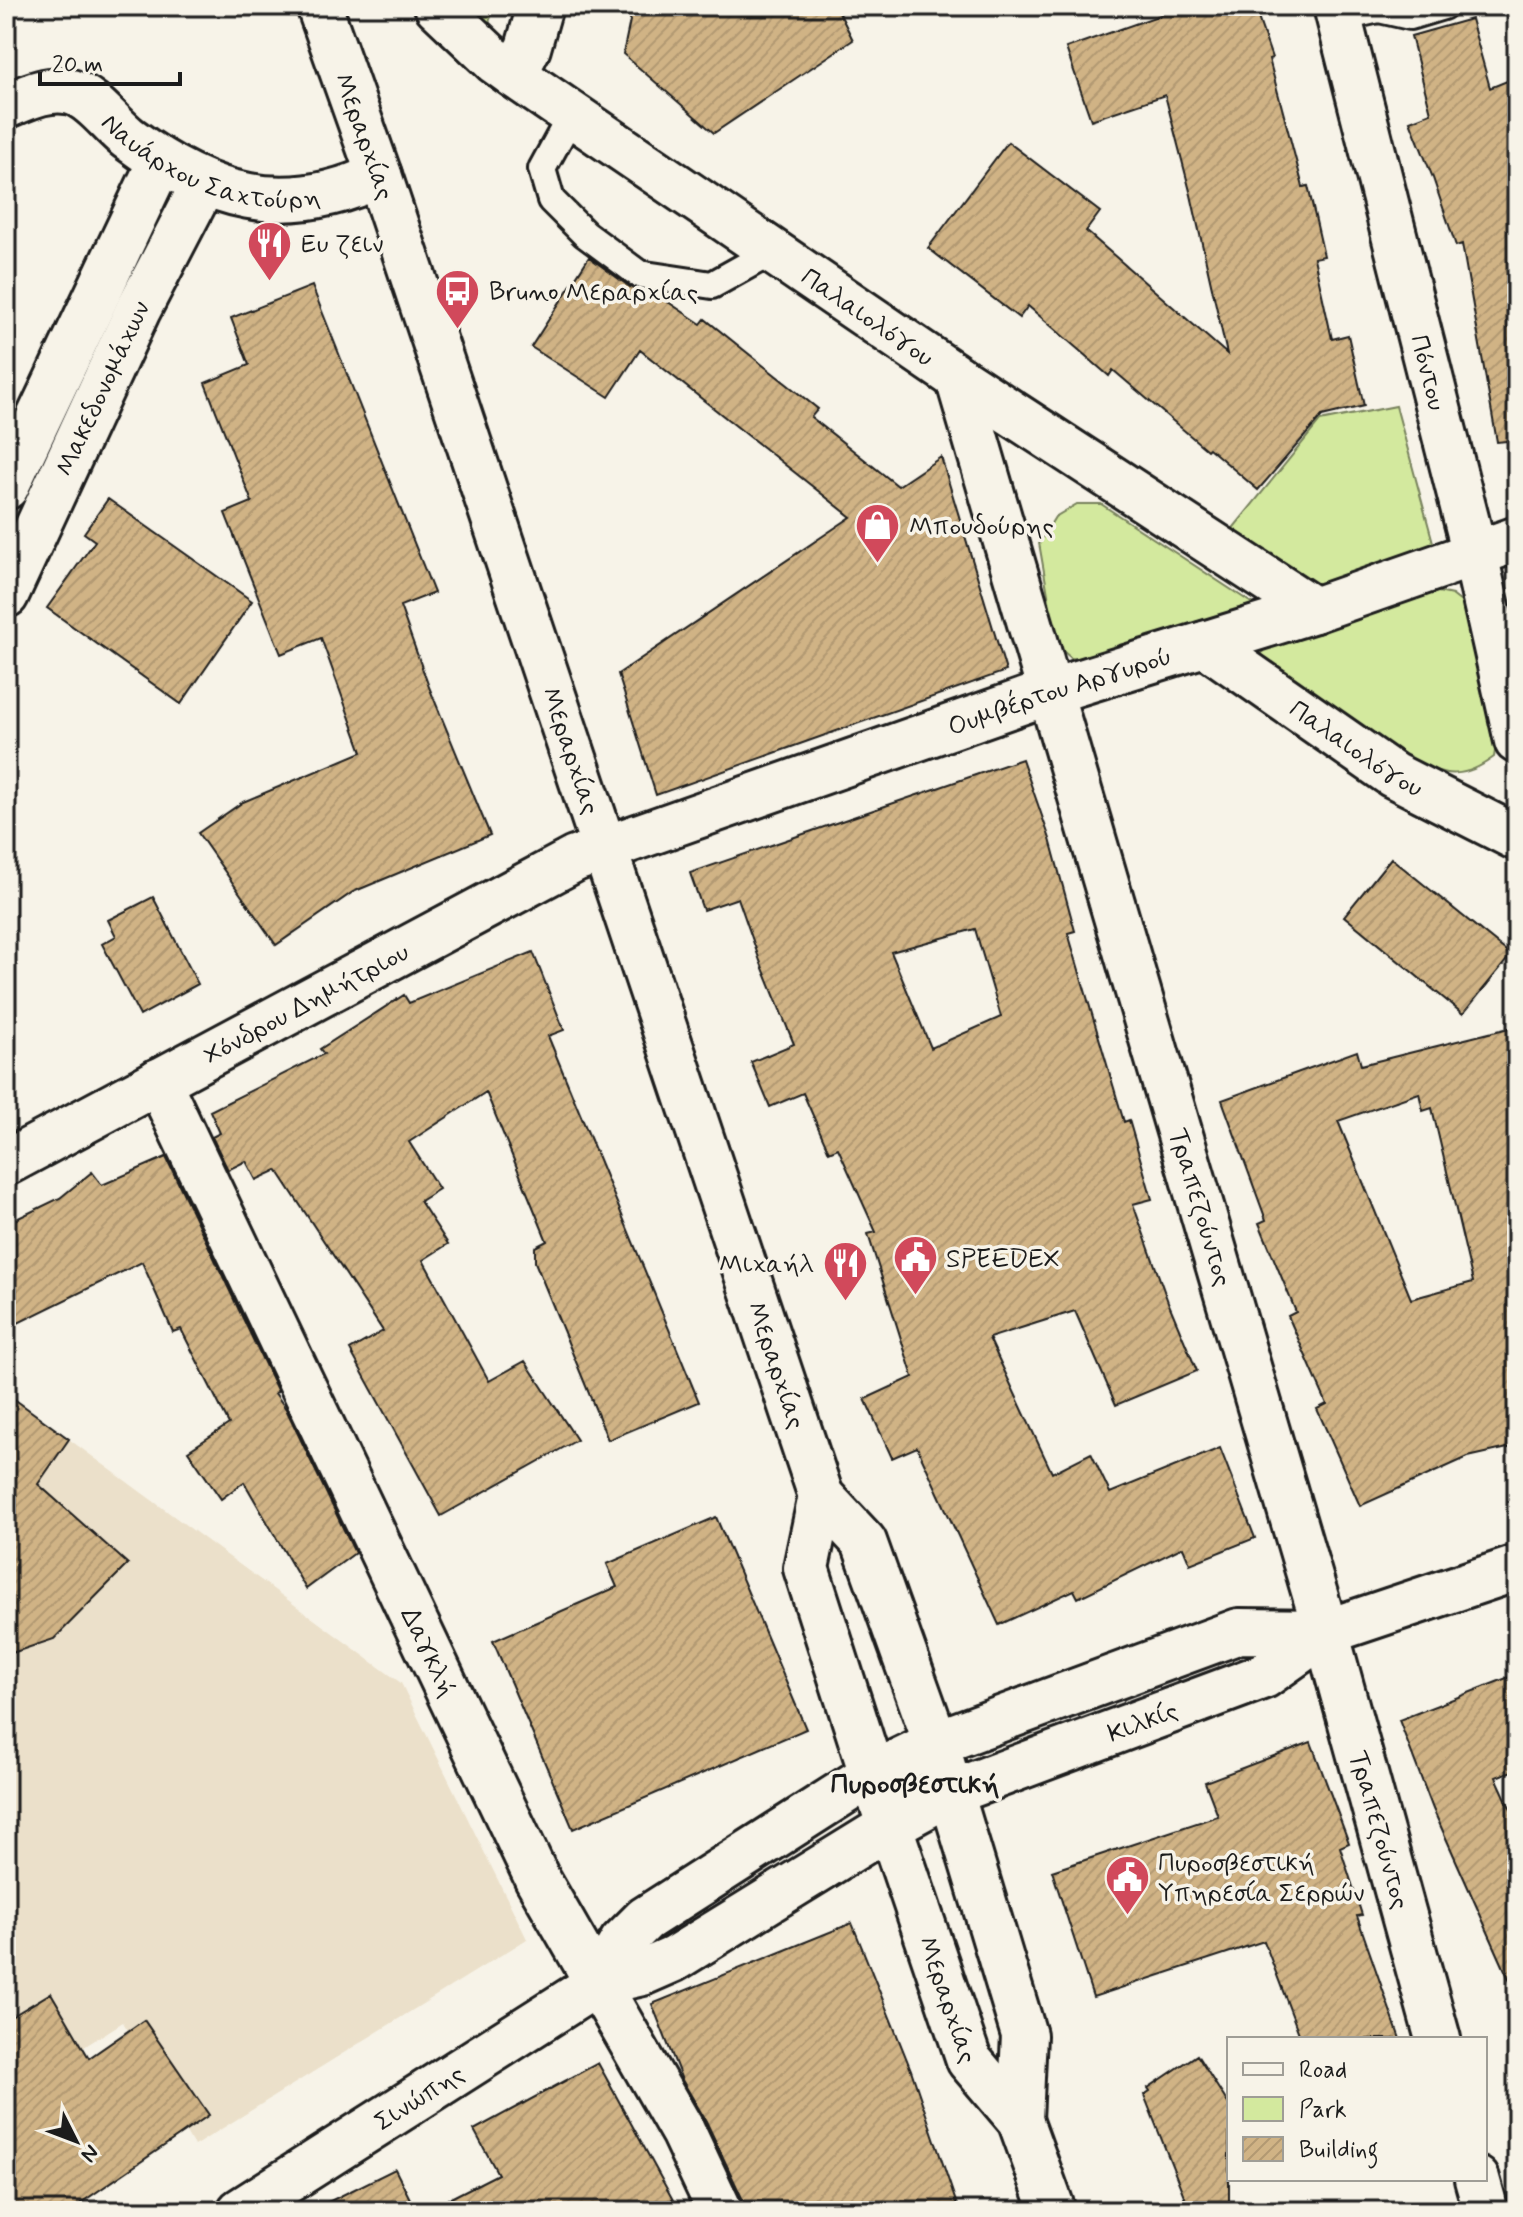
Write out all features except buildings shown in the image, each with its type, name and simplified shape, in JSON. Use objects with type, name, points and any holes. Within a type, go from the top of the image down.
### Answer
[{"type":"street","name":"Μεραρχίας","points":[[319,6],[606,848],[821,1496],[864,1542],[936,1743],[1024,2035],[1020,2120]]},
{"type":"street","name":"Παλαιολόγου","points":[[437,6],[514,75],[958,378],[1314,610]]},
{"type":"street","points":[[514,75],[528,48],[540,6]]},
{"type":"street","name":"Πόντου","points":[[1337,12],[1475,554],[1517,741]]},
{"type":"street","name":"Ναυάρχου Σαχτούρη","points":[[6,106],[48,92],[67,91],[78,95],[160,162],[204,183],[258,198],[293,200],[340,190],[379,175]]},
{"type":"street","name":"Μακεδονομάχων","points":[[6,487],[160,162]]},
{"type":"street","name":"Μακεδονομάχων","points":[[6,595],[138,310],[204,183]]},
{"type":"street","name":"Τραπεζούντος","points":[[958,378],[1326,1632],[1437,2037]]},
{"type":"street","name":"Ουμβέρτου Αργυρού","points":[[606,848],[1049,692],[1314,610],[1517,539]]},
{"type":"street","name":"Παλαιολόγου","points":[[1205,644],[1393,775],[1517,838]]},
{"type":"street","name":"Χόνδρου Δημήτριου","points":[[6,1163],[533,881],[606,848]]},
{"type":"street","name":"Δαγκλή","points":[[158,1081],[537,1878],[683,2132],[720,2211]]},
{"type":"street","name":"Μεραρχίας","points":[[821,1496],[806,1568],[872,1774],[969,2060],[1020,2120],[1053,2211]]},
{"type":"street","name":"Κιλκίς","points":[[950,1793],[1264,1676],[1326,1632],[1517,1568]]},
{"type":"street","name":"Κιλκίς","points":[[936,1743],[1239,1631],[1326,1632]]},
{"type":"street","name":"Σινώπης","points":[[598,1983],[622,1942],[645,1919],[872,1774],[936,1743]]},
{"type":"street","name":"Σινώπης","points":[[261,2205],[598,1983],[642,1973],[674,1959],[891,1825],[950,1793]]},
{"type":"street","points":[[1478,2181],[1486,2211]]},
{"type":"lane","points":[[1337,12],[1379,9],[1410,16],[1443,6]]},
{"type":"lane","points":[[572,114],[542,169],[551,200],[585,234],[639,274],[712,285],[773,251]]},
{"type":"shaded area","points":[[6,1393],[401,1683],[527,1939],[194,2146],[123,2022],[6,2097]]},
{"type":"green space","points":[[454,6],[495,6],[489,22],[480,26]]},
{"type":"green space","points":[[1396,406],[1434,546],[1313,588],[1230,532],[1320,421]]},
{"type":"green space","points":[[1077,504],[1101,504],[1253,604],[1095,659],[1071,658],[1057,646],[1039,543],[1055,517]]},
{"type":"green space","points":[[1429,590],[1452,595],[1465,605],[1496,745],[1494,757],[1465,772],[1436,771],[1415,762],[1261,655],[1266,645]]},
{"type":"place","name":"Ευ ζειν","points":[[270,282]]},
{"type":"place","name":"Bruno Μεραρχίας","points":[[458,330]]},
{"type":"place","name":"Μπουδούρης","points":[[878,564]]},
{"type":"place","name":"SPEEDEX","points":[[915,1297]]},
{"type":"place","name":"Μιχαήλ","points":[[845,1302]]},
{"type":"place","name":"Πυροσβεστική Υπηρεσία Σερρών","points":[[1127,1916]]},
{"type":"district","name":"Πυροσβεστική","points":[[915,1783]]}]
